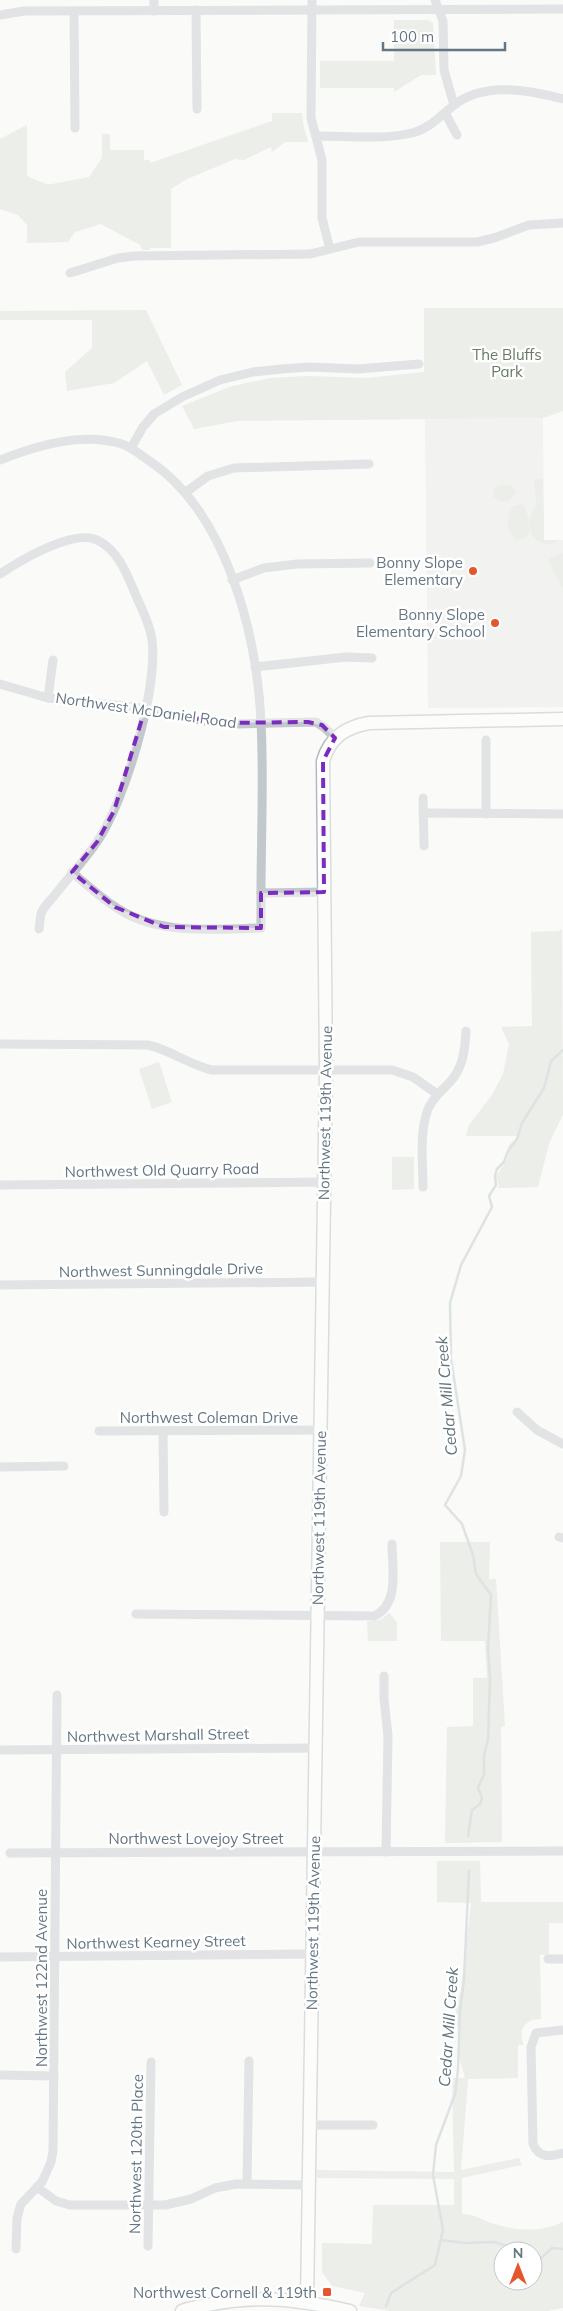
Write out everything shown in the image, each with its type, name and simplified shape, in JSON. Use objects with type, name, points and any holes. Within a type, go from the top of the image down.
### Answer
[{"type":"street","points":[[154,0],[154,10]]},
{"type":"street","points":[[312,0],[311,118],[322,160],[323,225],[330,249]]},
{"type":"street","points":[[435,0],[443,21],[444,70],[454,105]]},
{"type":"street","points":[[0,15],[24,10],[563,9]]},
{"type":"street","points":[[74,10],[75,128]]},
{"type":"street","points":[[196,10],[197,109]]},
{"type":"street","points":[[317,136],[394,136],[412,133],[430,125],[454,105],[479,92],[495,90],[529,91],[563,99]]},
{"type":"street","points":[[445,113],[457,136]]},
{"type":"street","points":[[70,274],[125,256],[310,254],[360,242],[477,242],[529,225],[563,223]]},
{"type":"street","points":[[131,448],[149,419],[163,407],[220,380],[253,372],[282,368],[371,369],[419,364]]},
{"type":"street","points":[[0,460],[43,446],[88,439],[110,441],[131,448],[159,467],[186,492],[213,532],[232,580],[250,640],[255,667],[262,723],[261,928],[190,929],[164,927],[137,918],[115,907],[72,872]]},
{"type":"street","points":[[186,492],[208,476],[234,468],[369,464]]},
{"type":"street","points":[[0,574],[22,560],[70,540],[92,537],[110,548],[124,567],[150,628],[153,662],[145,709],[130,768],[114,811],[96,842],[41,912],[39,929]]},
{"type":"street","points":[[232,580],[264,568],[297,564],[370,563]]},
{"type":"street","points":[[255,667],[346,657],[372,658]]},
{"type":"street","name":"Northwest McDaniel Road","points":[[48,698],[54,660]]},
{"type":"street","name":"Northwest McDaniel Road","points":[[0,684],[48,698],[145,709],[205,721],[316,722],[334,738]]},
{"type":"street","points":[[334,738],[348,729],[369,723],[563,719]]},
{"type":"street","name":"Northwest 119th Avenue","points":[[307,2302],[326,1070],[322,775],[324,756],[334,738]]},
{"type":"street","points":[[486,740],[486,814]]},
{"type":"street","points":[[423,798],[424,846]]},
{"type":"street","points":[[423,813],[563,814]]},
{"type":"street","points":[[261,893],[324,892]]},
{"type":"street","points":[[423,1187],[423,1128],[427,1112],[437,1094],[451,1080],[462,1064],[466,1031]]},
{"type":"street","points":[[0,1044],[148,1045],[159,1047],[198,1067],[212,1070],[392,1070],[413,1077],[437,1094]]},
{"type":"street","name":"Northwest Old Quarry Road","points":[[0,1185],[324,1182]]},
{"type":"street","name":"Northwest Sunningdale Drive","points":[[0,1285],[323,1282]]},
{"type":"street","points":[[517,1412],[537,1430],[563,1444]]},
{"type":"street","name":"Northwest Coleman Drive","points":[[99,1431],[320,1430]]},
{"type":"street","points":[[163,1431],[164,1512]]},
{"type":"street","points":[[0,1466],[64,1466]]},
{"type":"street","points":[[136,1614],[318,1614],[330,1617],[368,1616],[384,1610],[391,1599],[392,1544]]},
{"type":"street","points":[[384,1676],[388,1736],[386,1852]]},
{"type":"street","name":"Northwest 122nd Avenue","points":[[16,2249],[18,2211],[25,2198],[37,2188],[47,2175],[52,2157],[58,1750],[57,1695]]},
{"type":"street","name":"Northwest Marshall Street","points":[[0,1750],[315,1748]]},
{"type":"street","name":"Northwest Lovejoy Street","points":[[10,1854],[563,1851]]},
{"type":"street","name":"Northwest Kearney Street","points":[[0,1957],[312,1954]]},
{"type":"street","points":[[548,1959],[563,1959]]},
{"type":"street","points":[[563,2030],[536,2033],[532,2039],[532,2138],[538,2154],[550,2156],[563,2153]]},
{"type":"street","points":[[247,2183],[249,2061]]},
{"type":"street","name":"Northwest 120th Place","points":[[148,2246],[151,2062]]},
{"type":"street","points":[[0,2075],[54,2076]]},
{"type":"street","points":[[310,2125],[373,2125]]},
{"type":"street","points":[[37,2188],[56,2201],[70,2206],[149,2206],[175,2204],[215,2188],[247,2183],[308,2185]]},
{"type":"street","points":[[182,2311],[199,2305],[202,2308],[259,2298],[307,2302],[350,2311]]},
{"type":"highlighted area","points":[[145,709],[220,723],[308,722],[322,725],[335,738],[323,761],[324,892],[261,893],[261,928],[164,927],[115,907],[72,872],[97,842],[114,811]]},
{"type":"shaded area","name":"Bonny Slope Elementary School","points":[[543,418],[544,540],[563,540],[563,707],[428,708],[425,419]]},
{"type":"green space","points":[[394,20],[428,20],[433,23],[436,75],[421,75],[394,92],[394,88],[320,88],[320,61],[394,61]]},
{"type":"green space","points":[[272,113],[302,113],[308,142],[285,142],[272,152],[271,147],[244,160],[235,159],[187,179],[171,189],[171,248],[142,250],[140,245],[101,224],[75,232],[68,242],[27,243],[27,225],[18,215],[0,209],[0,139],[27,125],[27,176],[46,184],[52,184],[89,177],[102,158],[102,134],[110,134],[110,150],[144,150],[144,160],[150,160],[150,163],[272,121]]},
{"type":"green space","name":"The Bluffs Park","points":[[424,308],[563,308],[563,411],[543,418],[237,421],[194,429],[182,406],[229,387],[270,378],[307,376],[366,378],[424,372]]},
{"type":"green space","points":[[146,310],[182,385],[164,395],[147,361],[114,383],[67,391],[65,372],[92,348],[92,320],[0,320],[0,311]]},
{"type":"green space","points":[[543,478],[544,540],[559,540],[551,544],[537,540],[533,537],[529,528],[530,518],[536,504],[534,480]]},
{"type":"green space","points":[[502,485],[512,486],[516,493],[508,501],[499,501],[493,496],[495,487]]},
{"type":"green space","points":[[523,504],[528,517],[529,535],[516,540],[510,532],[508,519],[514,506]]},
{"type":"green space","points":[[563,553],[563,590],[549,562],[549,558]]},
{"type":"green space","points":[[562,929],[563,1114],[549,1144],[538,1187],[498,1188],[499,1185],[496,1178],[507,1159],[508,1146],[518,1136],[466,1136],[469,1125],[492,1095],[503,1074],[509,1044],[501,1027],[532,1026],[531,932],[558,931]]},
{"type":"green space","points":[[159,1062],[172,1102],[152,1109],[139,1069]]},
{"type":"green space","points":[[392,1157],[414,1157],[414,1189],[392,1190]]},
{"type":"green space","points":[[440,1542],[490,1542],[489,1579],[496,1579],[505,1726],[501,1727],[502,1842],[445,1843],[447,1727],[473,1726],[473,1678],[487,1678],[485,1641],[441,1641]]},
{"type":"green space","points":[[389,1613],[397,1622],[397,1641],[368,1641],[367,1622],[382,1619]]},
{"type":"green space","points":[[437,1861],[480,1861],[481,1902],[563,1902],[563,1923],[549,1923],[549,1955],[540,1955],[541,2019],[531,2020],[523,2028],[521,2034],[524,2045],[518,2045],[518,2078],[468,2079],[461,2170],[519,2158],[522,2165],[462,2178],[462,2214],[474,2216],[500,2226],[527,2230],[554,2226],[563,2222],[563,2308],[547,2311],[390,2311],[359,2306],[365,2293],[332,2286],[322,2272],[322,2243],[372,2244],[373,2205],[454,2205],[454,2179],[317,2178],[317,2170],[454,2172],[452,2078],[465,2078],[458,2049],[461,2032],[456,2024],[458,2017],[452,2002],[461,1991],[471,1903],[437,1902]]},
{"type":"waterway","name":"Cedar Mill Creek","points":[[468,1836],[472,1810],[480,1804],[482,1798],[478,1787],[484,1775],[484,1755],[488,1740],[490,1678],[488,1649],[491,1595],[476,1574],[473,1555],[462,1524],[445,1505],[461,1476],[465,1450],[451,1359],[450,1303],[461,1265],[492,1207],[489,1196],[496,1185],[495,1176],[497,1169],[504,1162],[508,1151],[517,1139],[522,1123],[544,1088],[551,1061],[563,1050]]},
{"type":"waterway","name":"Cedar Mill Creek","points":[[386,2306],[391,2293],[435,2265],[443,2230],[433,2175],[436,2145],[455,2094],[458,2070],[469,1871]]},
{"type":"waterway","name":"Cedar Mill Creek","points":[[442,2240],[465,2243],[493,2242]]},
{"type":"waterway","name":"Cedar Mill Creek","points":[[543,2256],[552,2248],[563,2249]]},
{"type":"place","name":"Bonny Slope Elementary","points":[[473,571]]},
{"type":"place","name":"Bonny Slope Elementary School","points":[[495,623]]},
{"type":"place","name":"Northwest Cornell & 119th","points":[[327,2292]]}]
